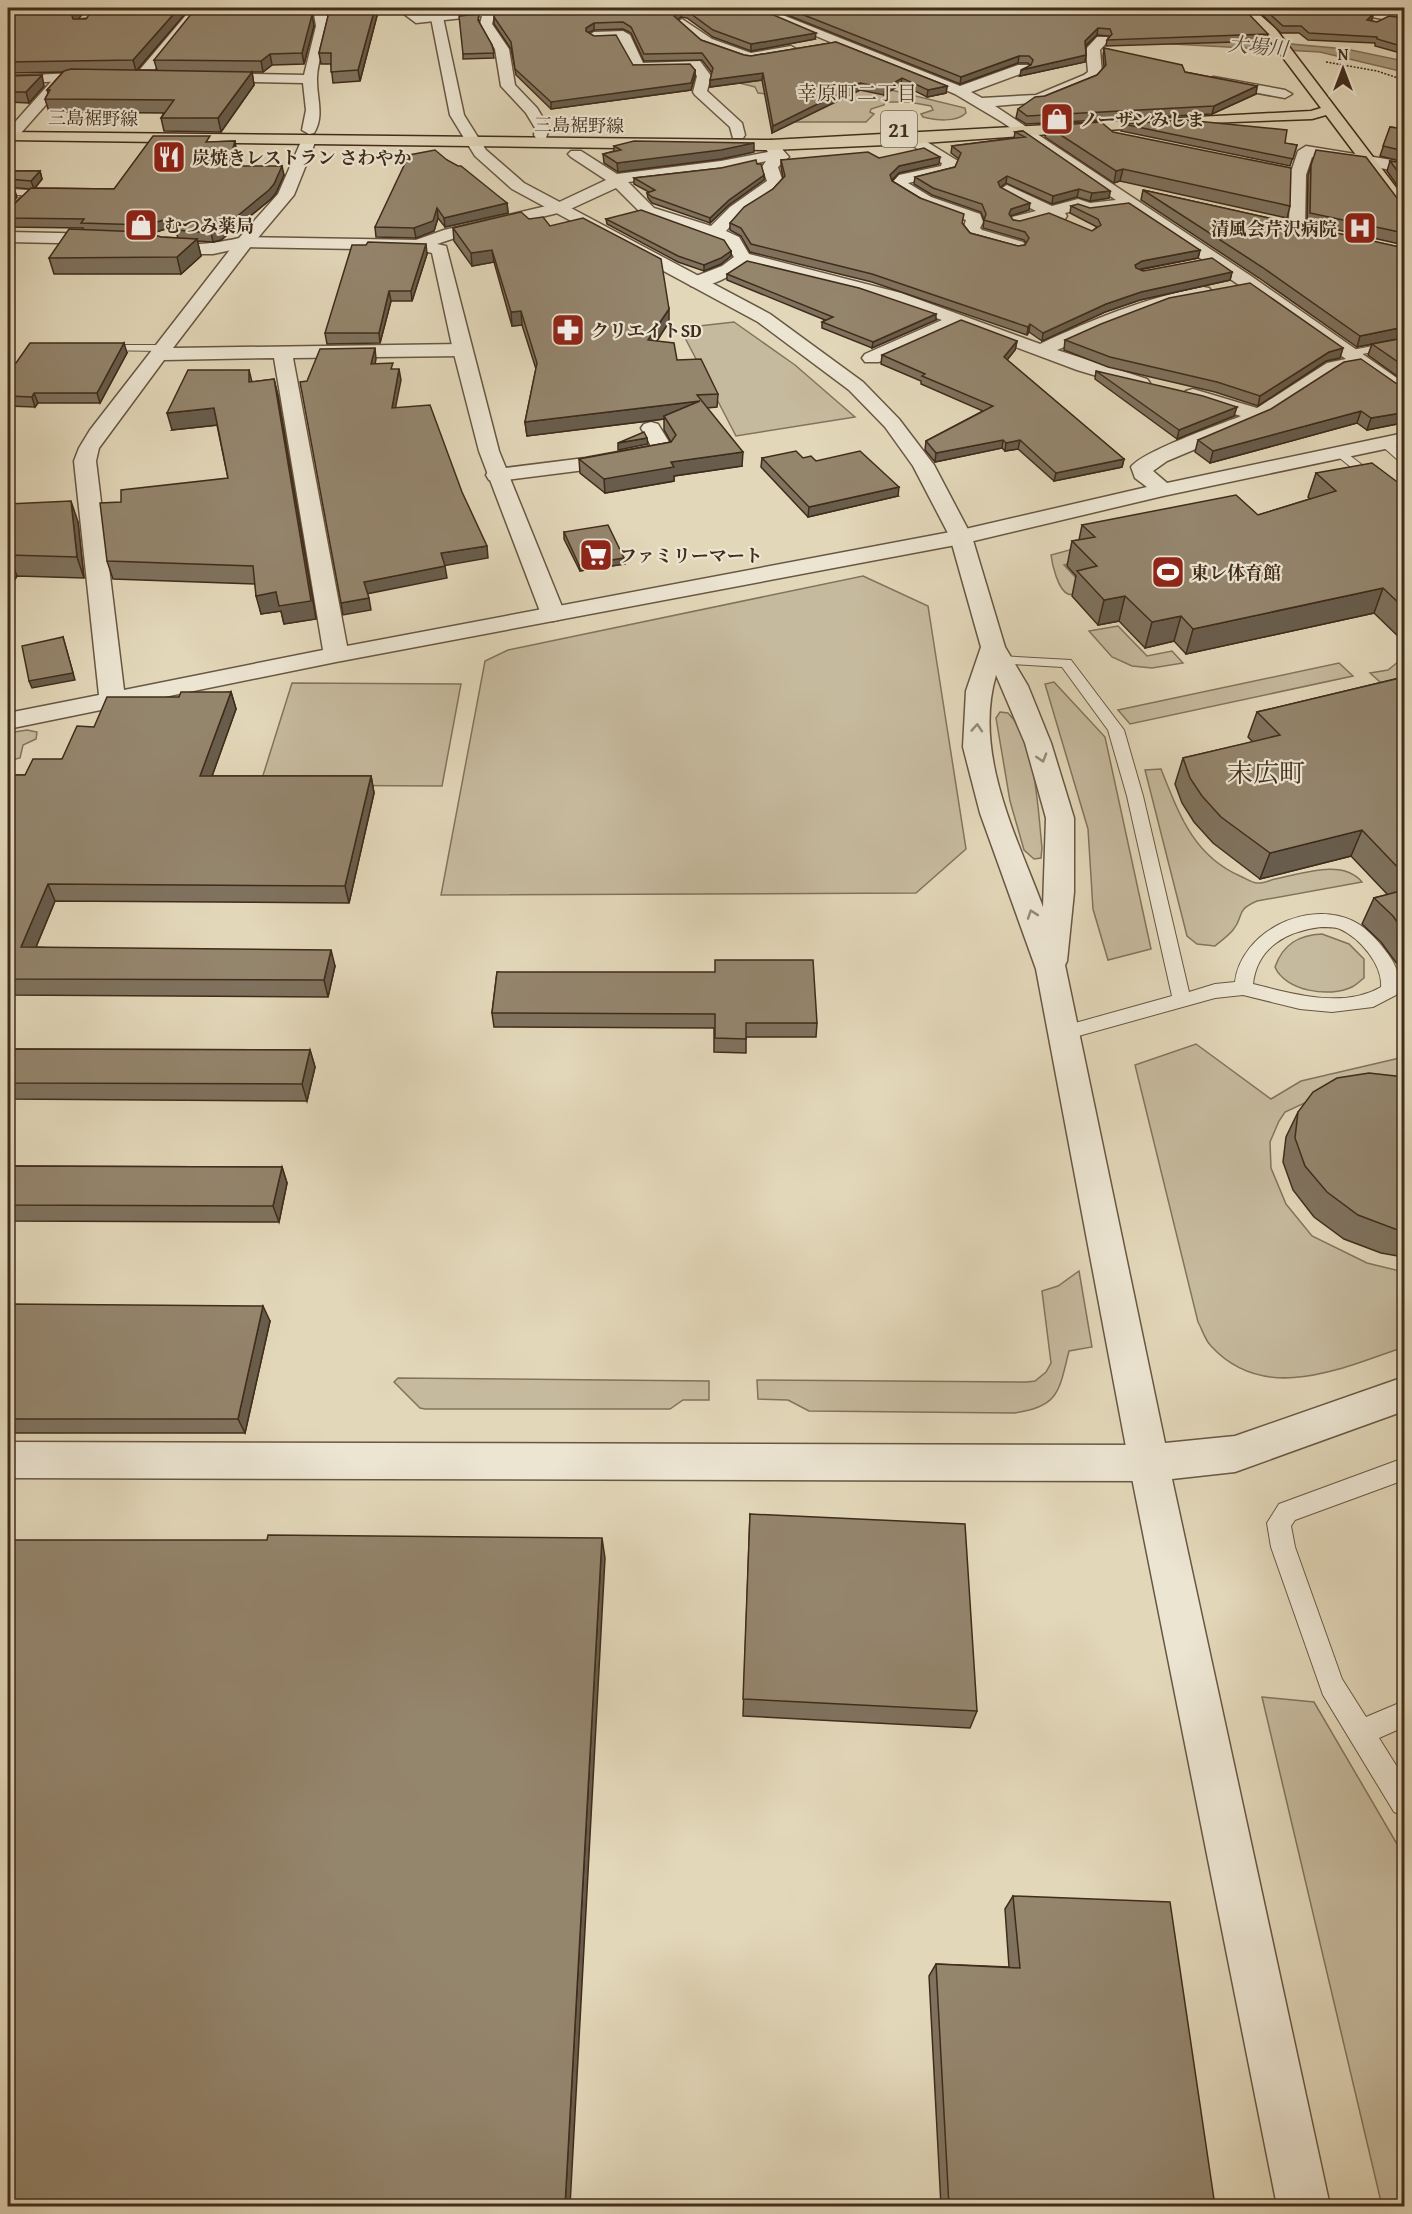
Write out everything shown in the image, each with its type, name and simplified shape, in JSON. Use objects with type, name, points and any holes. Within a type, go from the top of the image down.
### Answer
[{"type":"main road","points":[[1245,8],[1270,31],[1404,208]]},
{"type":"main road","name":"三島裾野線","points":[[471,138],[541,135],[738,135],[1010,122],[1218,102],[1303,106],[1329,110]]},
{"type":"main road","name":"三島裾野線","points":[[11,133],[471,138],[775,150],[1207,118],[1312,115],[1329,110]]},
{"type":"street","points":[[162,76],[136,76],[198,8]]},
{"type":"street","points":[[112,700],[85,461],[97,434],[245,242],[286,195],[309,135],[314,110],[310,79],[324,21],[319,8]]},
{"type":"street","points":[[402,8],[416,19],[436,12],[579,8]]},
{"type":"street","points":[[755,8],[840,41],[982,102],[1131,203],[1210,261],[1252,284],[1358,357],[1404,392]]},
{"type":"street","points":[[1108,8],[1141,8]]},
{"type":"street","points":[[1345,8],[1384,19],[1404,19]]},
{"type":"street","points":[[489,10],[486,24],[502,50],[508,86],[532,111],[542,128],[541,135]]},
{"type":"street","points":[[436,12],[457,116],[489,163],[518,186],[764,318],[856,386],[892,423],[923,465],[961,537],[997,654],[1015,686],[1038,744],[1060,818],[1059,892],[1051,969]]},
{"type":"street","points":[[682,24],[707,42],[750,57],[768,69]]},
{"type":"street","points":[[594,36],[623,35],[638,67],[706,63],[840,41]]},
{"type":"street","points":[[494,37],[515,36]]},
{"type":"street","points":[[982,102],[1038,99],[1089,78],[1095,73],[1093,49],[1102,40]]},
{"type":"street","points":[[706,63],[700,92],[737,126],[738,135]]},
{"type":"street","points":[[960,91],[1023,68]]},
{"type":"street","points":[[8,80],[108,76]]},
{"type":"street","points":[[193,77],[310,79]]},
{"type":"street","points":[[1199,77],[1285,94]]},
{"type":"street","points":[[11,133],[61,79]]},
{"type":"street","points":[[1218,102],[1229,84]]},
{"type":"street","points":[[1102,126],[1116,138],[1127,141]]},
{"type":"street","points":[[914,139],[928,150],[950,161],[948,169],[905,178],[899,184],[906,190],[933,203],[974,217],[975,222],[971,229],[976,234],[1017,246]]},
{"type":"street","points":[[928,150],[980,143]]},
{"type":"street","points":[[419,244],[450,234],[560,208],[616,180],[673,170],[721,166],[775,150],[781,157],[770,167],[775,179],[773,186],[736,210],[715,232]]},
{"type":"street","points":[[1297,227],[1298,175],[1306,151],[1404,167]]},
{"type":"street","points":[[576,154],[616,180],[633,195],[639,206],[648,211],[715,232],[733,241],[744,258],[857,285],[958,319],[1101,373],[1207,398],[1260,415]]},
{"type":"street","points":[[1230,161],[1298,175]]},
{"type":"street","points":[[1109,188],[1125,188],[1148,194]]},
{"type":"street","points":[[1007,190],[1070,222]]},
{"type":"street","points":[[1018,221],[1078,204],[1088,208],[1131,203]]},
{"type":"street","points":[[8,237],[138,240],[185,249],[213,249],[245,242],[419,244],[437,248],[442,254],[462,350],[497,475],[553,614]]},
{"type":"street","points":[[697,282],[728,270],[744,258]]},
{"type":"street","points":[[1042,350],[1111,318],[1149,304],[1191,294],[1252,284]]},
{"type":"street","points":[[872,357],[958,319]]},
{"type":"street","points":[[160,351],[283,354],[462,350]]},
{"type":"street","points":[[283,354],[336,655]]},
{"type":"street","points":[[1164,490],[1143,473],[1142,467],[1160,457],[1260,415],[1334,367],[1358,357]]},
{"type":"street","points":[[497,475],[585,464],[664,450],[651,428]]},
{"type":"street","points":[[8,721],[336,655],[961,537],[1164,490],[1395,441]]},
{"type":"street","points":[[997,654],[979,691],[976,747],[994,813],[1051,969],[1149,1462],[1304,2206]]},
{"type":"street","points":[[8,1460],[1149,1462],[1235,1454],[1404,1394]]},
{"type":"lane","points":[[8,192],[30,193],[8,216]]},
{"type":"lane","points":[[1358,357],[1404,343]]},
{"type":"lane","points":[[92,348],[160,351]]},
{"type":"lane","points":[[1395,441],[1404,459]]},
{"type":"lane","points":[[1340,453],[1404,503]]},
{"type":"lane","points":[[997,654],[1066,663],[1116,730],[1135,796],[1182,1000]]},
{"type":"lane","points":[[1064,1033],[1215,991],[1243,988],[1300,1002],[1332,1005],[1373,1000],[1390,990],[1393,979],[1388,967],[1371,945],[1357,932],[1339,922],[1319,922],[1274,933],[1267,939],[1259,946],[1249,963],[1243,978],[1243,988]]},
{"type":"lane","points":[[1404,1470],[1287,1512],[1278,1523],[1283,1547],[1332,1686],[1404,1802]]},
{"type":"lane","points":[[1360,1733],[1404,1714]]},
{"type":"path","points":[[1322,62],[1377,70],[1404,80]]},
{"type":"shaded area","points":[[734,76],[887,89],[965,108],[966,113],[957,118],[933,119],[923,117],[921,114],[933,110],[931,106],[909,102],[885,102],[884,105],[871,109],[870,112],[874,114],[866,122],[794,122],[765,94],[758,93],[755,87],[732,81]]},
{"type":"shaded area","points":[[734,322],[795,365],[855,417],[736,436],[683,334],[690,327]]},
{"type":"shaded area","points":[[1073,549],[1084,560],[1064,565],[1087,590],[1078,594],[1068,594],[1058,582],[1051,555]]},
{"type":"shaded area","points":[[863,576],[928,606],[966,849],[916,893],[441,895],[485,661],[508,650]]},
{"type":"shaded area","points":[[1118,626],[1147,656],[1172,651],[1183,663],[1152,668],[1132,666],[1112,657],[1089,631]]},
{"type":"shaded area","points":[[1404,657],[1404,697],[1399,699],[1370,673],[1388,670]]},
{"type":"shaded area","points":[[1339,663],[1353,676],[1130,724],[1118,710]]},
{"type":"shaded area","points":[[1054,682],[1105,737],[1151,949],[1108,960],[1093,909],[1088,829],[1045,684]]},
{"type":"shaded area","points":[[292,683],[461,684],[442,786],[260,785]]},
{"type":"shaded area","points":[[1000,712],[1008,713],[1025,740],[1037,796],[1041,858],[1034,859],[1024,850],[1010,801],[996,718]]},
{"type":"shaded area","points":[[27,730],[37,732],[36,739],[23,745],[20,758],[8,761],[8,733]]},
{"type":"shaded area","points":[[1161,769],[1174,802],[1199,845],[1224,867],[1257,883],[1309,871],[1333,869],[1354,875],[1362,882],[1257,901],[1242,911],[1237,925],[1215,946],[1197,944],[1187,936],[1145,770]]},
{"type":"shaded area","points":[[1322,934],[1349,944],[1364,959],[1364,978],[1354,986],[1332,992],[1309,990],[1288,982],[1275,967],[1282,952],[1293,942],[1306,936]]},
{"type":"shaded area","points":[[1196,1044],[1271,1099],[1301,1081],[1404,1057],[1404,1092],[1324,1094],[1285,1112],[1270,1142],[1271,1168],[1286,1204],[1312,1236],[1367,1263],[1404,1272],[1404,1347],[1330,1371],[1279,1378],[1255,1374],[1232,1364],[1209,1344],[1198,1322],[1135,1065]]},
{"type":"shaded area","points":[[1079,1271],[1092,1347],[1069,1351],[1063,1376],[1055,1394],[1041,1406],[1014,1413],[809,1411],[788,1400],[758,1399],[757,1380],[1035,1381],[1046,1372],[1051,1363],[1042,1291],[1058,1286]]},
{"type":"shaded area","points":[[398,1378],[709,1381],[709,1400],[683,1400],[670,1409],[425,1409],[420,1408],[394,1382]]},
{"type":"shaded area","points":[[1262,1697],[1314,1702],[1404,1856],[1404,2206],[1382,2206]]},
{"type":"water","name":"大場川","points":[[983,8],[1158,32],[1346,49],[1404,61],[1404,72],[1320,52],[1155,43],[1095,36]]},
{"type":"building","points":[[8,8],[76,8],[71,13],[73,19],[86,19],[94,8],[179,8],[133,60],[8,62]]},
{"type":"building","points":[[196,8],[311,8],[312,15],[302,53],[270,54],[261,61],[154,60]]},
{"type":"building","points":[[326,8],[375,8],[358,70],[331,72],[331,53],[319,53],[328,16]]},
{"type":"building","points":[[579,8],[757,8],[816,33],[751,44],[713,30],[687,11],[681,11],[674,16],[701,40],[744,55],[751,56],[836,42],[947,86],[928,90],[902,78],[885,88],[860,83],[773,126],[763,73],[710,80],[713,68],[702,53],[644,54],[631,27],[623,22],[594,23],[586,28],[586,31],[594,36],[616,35],[633,65],[690,64],[695,70],[691,83],[551,102],[515,69],[511,42],[494,17],[495,12]]},
{"type":"building","points":[[786,8],[1243,8],[1268,34],[1107,40],[1112,34],[1110,29],[1098,28],[1085,41],[1086,55],[1021,70],[1031,65],[1033,60],[1029,56],[1019,56],[961,77]]},
{"type":"building","points":[[1263,8],[1346,8],[1374,13],[1367,20],[1377,22],[1389,16],[1404,18],[1404,47],[1377,39],[1377,37],[1309,33],[1301,26],[1283,26]]},
{"type":"building","points":[[479,14],[478,20],[494,53],[463,54],[459,16]]},
{"type":"building","points":[[1104,48],[1182,65],[1185,72],[1257,86],[1214,106],[1027,116],[1018,109],[1035,97],[1045,96],[1097,75],[1106,65]]},
{"type":"building","points":[[71,69],[252,72],[218,118],[161,118],[174,100],[45,99],[50,90],[47,90],[64,71]]},
{"type":"building","points":[[42,75],[26,92],[8,92],[8,76]]},
{"type":"building","points":[[1186,120],[1287,130],[1285,143],[1297,145],[1293,159],[1123,124]]},
{"type":"building","points":[[1101,122],[1113,132],[1291,168],[1290,206],[1123,169],[1116,171],[1047,126]]},
{"type":"building","points":[[1390,127],[1404,129],[1404,151],[1383,146]]},
{"type":"building","points":[[1023,131],[1110,191],[1092,193],[1079,189],[1053,196],[1007,176],[998,182],[1000,187],[1030,203],[1011,209],[1009,214],[1013,220],[1020,221],[1049,213],[1092,231],[1101,225],[1098,219],[1071,206],[1078,204],[1090,208],[1129,203],[1200,250],[1142,261],[1135,265],[1136,268],[1143,271],[1212,258],[1232,272],[1141,292],[1106,304],[1043,333],[1030,324],[1028,327],[872,274],[751,244],[741,228],[730,223],[744,207],[773,189],[785,176],[781,160],[868,152],[879,158],[924,148],[940,157],[899,166],[890,175],[892,181],[920,198],[964,214],[962,223],[970,233],[1018,246],[1025,245],[1029,238],[1025,232],[984,220],[986,214],[982,204],[933,188],[915,177],[955,167],[961,153],[952,146],[1025,137],[1015,132]]},
{"type":"building","points":[[153,136],[210,136],[206,142],[235,141],[228,166],[282,166],[269,190],[219,231],[211,233],[176,230],[177,224],[167,219],[146,225],[81,223],[84,219],[8,218],[8,210],[31,188],[114,189]]},
{"type":"building","points":[[634,141],[754,143],[721,150],[617,163],[603,154],[621,150],[614,146]]},
{"type":"building","points":[[435,150],[447,160],[461,166],[507,203],[444,218],[437,208],[433,221],[414,228],[375,227],[409,155]]},
{"type":"building","points":[[1316,150],[1366,157],[1400,202],[1404,204],[1404,233],[1310,213],[1311,165]]},
{"type":"building","points":[[756,160],[757,164],[761,164],[764,175],[729,200],[710,218],[652,197],[647,193],[655,190],[634,178],[721,168]]},
{"type":"building","points":[[1390,161],[1404,163],[1404,180]]},
{"type":"building","points":[[8,171],[40,171],[31,181],[8,179]]},
{"type":"building","points":[[8,188],[14,188],[8,196]]},
{"type":"building","points":[[1143,190],[1404,248],[1404,327],[1360,336],[1262,267]]},
{"type":"building","points":[[641,210],[724,240],[731,251],[704,265],[678,256],[606,219]]},
{"type":"building","points":[[521,212],[529,219],[543,217],[550,226],[583,218],[661,259],[669,309],[648,340],[674,343],[677,360],[701,359],[718,394],[697,395],[743,452],[671,462],[674,467],[604,479],[579,459],[671,442],[676,435],[664,416],[700,401],[525,422],[537,363],[521,311],[511,312],[492,250],[471,253],[453,228]]},
{"type":"building","points":[[69,229],[143,232],[161,237],[197,239],[177,257],[49,258]]},
{"type":"building","points":[[368,242],[426,244],[411,291],[389,291],[379,333],[325,333],[352,245],[366,245]]},
{"type":"building","points":[[747,261],[859,288],[936,314],[873,342],[822,322],[833,317],[727,274]]},
{"type":"building","points":[[1250,283],[1343,348],[1329,352],[1260,396],[1217,382],[1110,357],[1065,340],[1169,298]]},
{"type":"building","points":[[961,320],[1017,341],[1004,357],[1124,459],[1056,473],[1020,440],[1006,443],[1003,440],[936,453],[926,441],[993,406],[922,376],[925,374],[882,355]]},
{"type":"building","points":[[1404,338],[1404,366],[1372,344]]},
{"type":"building","points":[[30,343],[124,343],[97,393],[34,393],[32,397],[8,396],[8,370]]},
{"type":"building","points":[[375,348],[371,364],[393,363],[391,369],[399,369],[392,408],[430,405],[462,492],[487,546],[441,553],[445,566],[364,582],[369,598],[341,603],[300,382],[307,381],[320,349]]},
{"type":"building","points":[[1361,359],[1404,387],[1404,415],[1401,413],[1371,418],[1361,411],[1213,451],[1198,440],[1271,409],[1344,362]]},
{"type":"building","points":[[188,370],[249,370],[249,382],[274,379],[311,601],[279,606],[276,592],[256,596],[253,566],[107,561],[100,503],[121,502],[121,490],[228,478],[214,408],[167,413]]},
{"type":"building","points":[[1096,371],[1203,396],[1237,407],[1179,430]]},
{"type":"building","points":[[644,432],[647,438],[618,443]]},
{"type":"building","points":[[796,451],[803,458],[811,456],[816,461],[860,451],[899,487],[809,507],[762,458]]},
{"type":"building","points":[[1372,463],[1404,487],[1404,608],[1383,588],[1193,629],[1181,616],[1152,622],[1125,596],[1104,600],[1077,571],[1097,566],[1072,541],[1095,537],[1082,525],[1236,495],[1258,515],[1336,491],[1316,473]]},
{"type":"building","points":[[71,501],[77,557],[9,555],[8,557],[8,504]]},
{"type":"building","points":[[608,525],[624,558],[579,565],[564,532]]},
{"type":"building","points":[[63,637],[73,673],[29,681],[22,646]]},
{"type":"building","points":[[1404,677],[1404,874],[1362,830],[1270,853],[1221,817],[1202,796],[1190,778],[1183,758],[1280,735],[1257,712]]},
{"type":"building","points":[[181,692],[231,692],[200,776],[371,776],[345,886],[48,884],[21,947],[331,950],[324,980],[8,979],[8,897],[13,884],[8,884],[8,775],[25,775],[33,759],[62,759],[77,726],[94,727],[107,697],[179,697]]},
{"type":"building","points":[[1404,890],[1404,932],[1393,916],[1374,898]]},
{"type":"building","points":[[715,960],[813,960],[817,1023],[746,1023],[746,1039],[715,1038],[715,1014],[492,1013],[497,972],[715,972]]},
{"type":"building","points":[[8,1049],[310,1050],[302,1084],[8,1083]]},
{"type":"building","points":[[1369,1073],[1404,1077],[1404,1231],[1358,1215],[1327,1192],[1305,1166],[1295,1138],[1298,1112],[1313,1092],[1337,1078]]},
{"type":"building","points":[[8,1166],[282,1167],[273,1206],[8,1205]]},
{"type":"building","points":[[8,1304],[263,1306],[238,1419],[8,1419]]},
{"type":"building","points":[[750,1514],[965,1524],[977,1711],[743,1699]]},
{"type":"building","points":[[268,1535],[602,1538],[565,2206],[8,2206],[8,1540],[267,1540]]},
{"type":"building","points":[[1013,1896],[1170,1902],[1215,2206],[949,2206],[936,1964],[1020,1968]]},
{"type":"place","name":"ノーザンみしま","points":[[1057,119]]},
{"type":"place","name":"炭焼きレストラン さわやか","points":[[169,157]]},
{"type":"place","name":"むつみ薬局","points":[[141,225]]},
{"type":"place","name":"清風会芹沢病院","points":[[1360,228]]},
{"type":"place","name":"クリエイトSD","points":[[568,330]]},
{"type":"place","name":"ファミリーマート","points":[[596,555]]},
{"type":"place","name":"東レ体育館","points":[[1168,572]]},
{"type":"district","name":"幸原町二丁目","points":[[857,92]]},
{"type":"district","name":"末広町","points":[[1266,772]]}]
